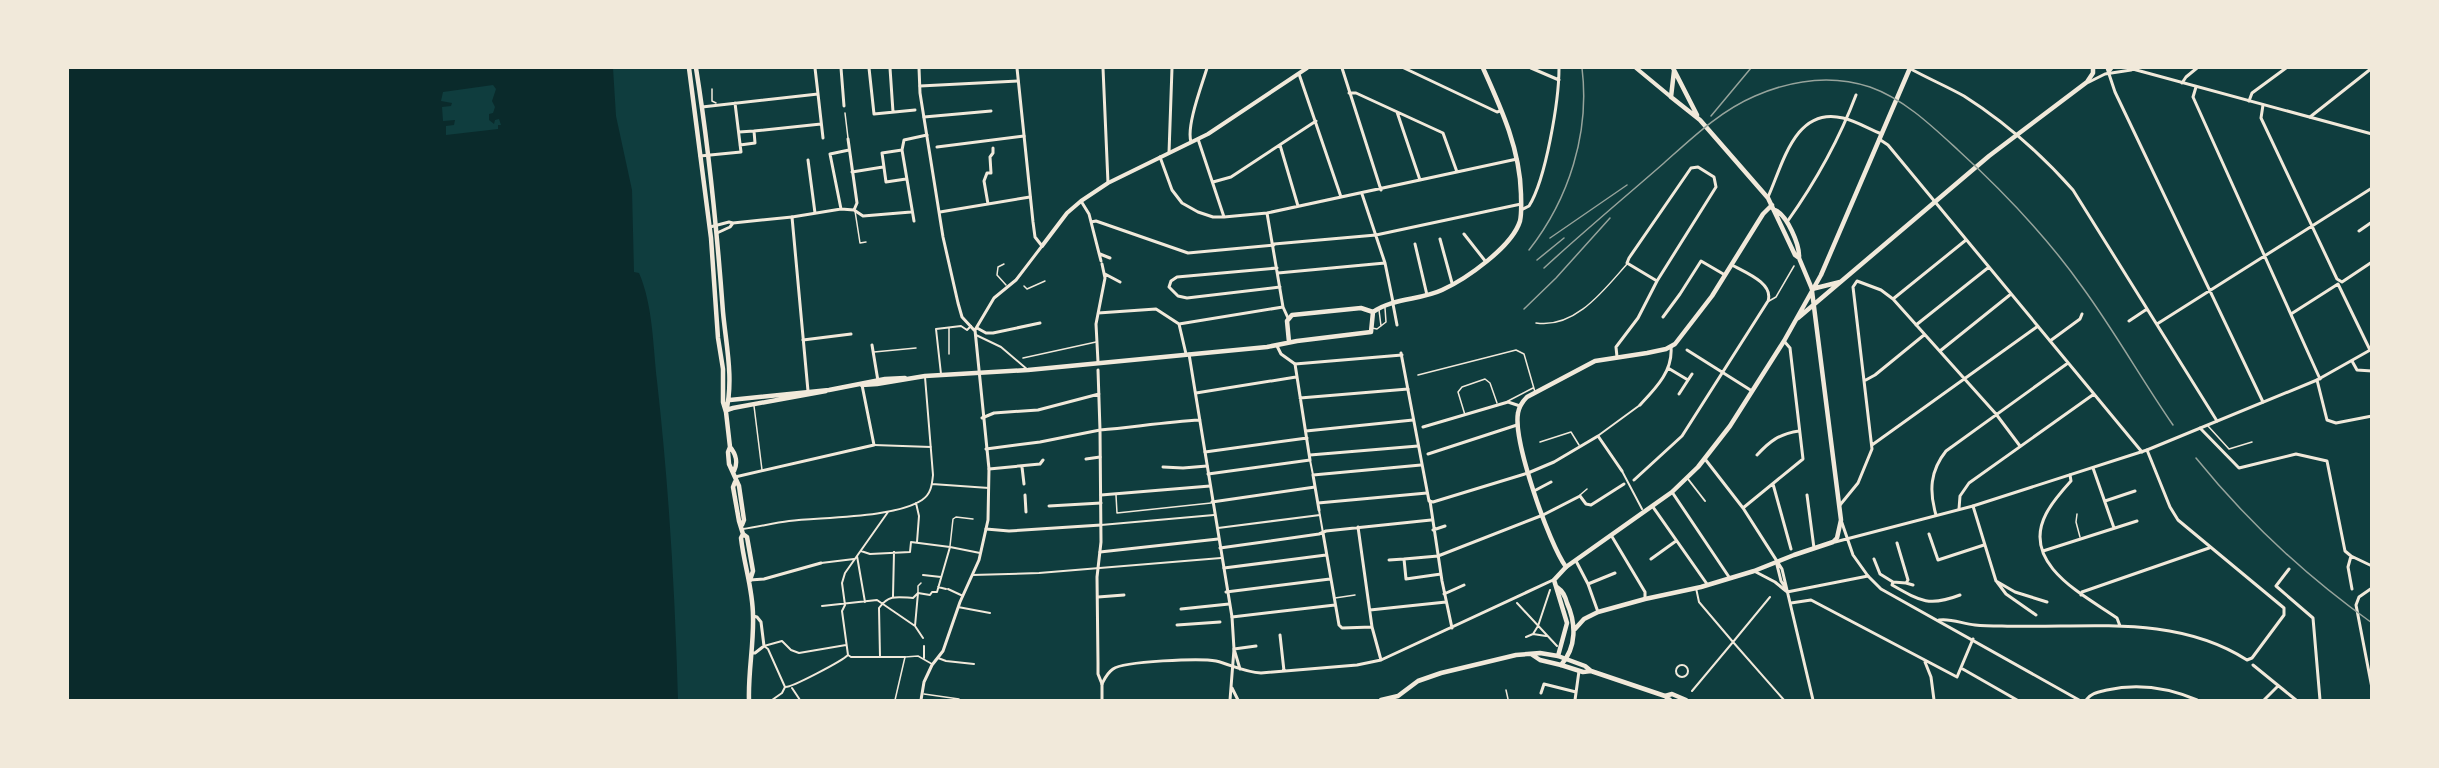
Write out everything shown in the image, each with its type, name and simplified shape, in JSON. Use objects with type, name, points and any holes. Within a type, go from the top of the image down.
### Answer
[{"type":"main road","points":[[689,68],[710,227],[718,338],[723,369],[723,404],[726,411],[730,447],[734,451],[736,466],[734,477],[739,486],[744,520],[743,529],[747,537],[752,568],[750,580],[753,616],[749,700]]},
{"type":"main road","points":[[696,68],[717,233],[730,400],[726,411]]},
{"type":"main road","points":[[1042,246],[1067,213],[1081,201],[1108,183],[1198,139],[1307,68]]},
{"type":"main road","points":[[1373,312],[1393,304],[1427,296],[1453,285],[1486,262],[1518,226],[1521,207],[1518,159],[1502,110],[1483,68]]},
{"type":"main road","points":[[1636,68],[1700,120],[1768,198],[1795,255],[1799,258]]},
{"type":"main road","points":[[1798,318],[1798,313],[1821,275],[1910,68]]},
{"type":"main road","points":[[1561,665],[1558,656],[1567,622],[1554,580],[1566,567],[1653,507],[1688,479],[1705,459],[1752,391],[1798,318],[1989,156],[2087,82],[2093,73],[2093,68]]},
{"type":"main road","points":[[1671,97],[1673,69]]},
{"type":"main road","points":[[1673,69],[1700,120]]},
{"type":"main road","points":[[1561,665],[1566,659],[1575,629],[1584,619],[1598,612],[1754,571],[1833,542],[1837,538],[1841,520],[1815,303],[1799,252],[1786,223],[1779,211],[1773,207]]},
{"type":"main road","points":[[1566,567],[1557,552],[1528,472],[1517,425],[1520,406],[1534,390],[1586,365],[1671,347],[1696,319],[1763,214],[1773,207]]},
{"type":"main road","points":[[1812,289],[1842,281]]},
{"type":"main road","points":[[1289,342],[1288,318],[1304,312],[1367,308],[1373,312]]},
{"type":"main road","points":[[862,385],[941,374],[1028,370],[1277,346],[1289,342],[1372,330],[1373,312]]},
{"type":"main road","points":[[726,411],[752,402],[878,381],[907,379]]},
{"type":"main road","points":[[730,400],[752,402]]},
{"type":"main road","points":[[1557,587],[1562,590],[1567,601],[1575,629]]},
{"type":"main road","points":[[1381,700],[1401,694],[1426,678],[1516,655],[1540,653],[1558,656],[1592,671],[1665,696],[1670,700]]},
{"type":"main road","points":[[1531,654],[1540,660],[1579,671],[1592,671]]},
{"type":"main road","points":[[1665,696],[1672,694],[1686,700]]},
{"type":"street","points":[[815,68],[823,138]]},
{"type":"street","points":[[841,68],[844,106]]},
{"type":"street","points":[[869,68],[874,114],[915,110]]},
{"type":"street","points":[[890,68],[893,112]]},
{"type":"street","points":[[919,68],[924,117],[940,212],[962,317],[976,329],[989,333],[1040,323]]},
{"type":"street","points":[[921,700],[924,682],[932,665],[943,651],[958,607],[981,553],[988,520],[989,469],[982,418],[976,329],[994,298],[1025,270],[1042,246],[1035,237],[1017,68]]},
{"type":"street","points":[[1103,68],[1108,183]]},
{"type":"street","points":[[1169,153],[1172,68]]},
{"type":"street","points":[[1191,142],[1191,125],[1207,68]]},
{"type":"street","points":[[1342,68],[1381,190]]},
{"type":"street","points":[[1404,68],[1497,112],[1502,110]]},
{"type":"street","points":[[1531,68],[1559,80]]},
{"type":"street","points":[[1091,222],[1096,221],[1188,253],[1376,235],[1530,206],[1538,187],[1556,108],[1559,68]]},
{"type":"street","points":[[1910,68],[1963,96],[2017,135],[2043,157],[2073,190],[2217,421]]},
{"type":"street","points":[[2107,68],[2263,402]]},
{"type":"street","points":[[2108,73],[2112,68]]},
{"type":"street","points":[[2182,83],[2197,68]]},
{"type":"street","points":[[2249,101],[2252,93],[2286,68]]},
{"type":"street","points":[[2310,117],[2372,68]]},
{"type":"street","points":[[2087,82],[2108,73],[2131,69],[2372,134]]},
{"type":"street","points":[[1299,74],[1342,198]]},
{"type":"street","points":[[920,86],[1018,81]]},
{"type":"street","points":[[2196,87],[2193,97],[2319,379],[2327,420],[2336,423],[2372,416]]},
{"type":"street","points":[[1349,93],[1356,93],[1443,133],[1457,172]]},
{"type":"street","points":[[700,107],[818,94]]},
{"type":"street","points":[[1782,227],[1804,198],[1846,119],[1856,95]]},
{"type":"street","points":[[700,156],[741,152],[735,103]]},
{"type":"street","points":[[1833,542],[1973,506],[2142,452],[2319,379],[2371,349],[2261,118],[2263,105]]},
{"type":"street","points":[[924,117],[991,111]]},
{"type":"street","points":[[1397,112],[1420,180]]},
{"type":"street","points":[[1768,198],[1787,153],[1801,129],[1811,122],[1823,117],[1846,119],[1880,137],[2142,452]]},
{"type":"street","points":[[1213,182],[1231,177],[1316,121]]},
{"type":"street","points":[[739,132],[821,124]]},
{"type":"street","points":[[740,145],[755,143],[754,131]]},
{"type":"street","points":[[914,221],[902,150],[904,140],[927,135]]},
{"type":"street","points":[[937,147],[992,144],[1024,136]]},
{"type":"street","points":[[848,139],[857,203],[854,210]]},
{"type":"street","points":[[1198,139],[1224,217]]},
{"type":"street","points":[[988,204],[984,181],[987,173],[991,173],[992,144]]},
{"type":"street","points":[[1280,145],[1298,206]]},
{"type":"street","points":[[841,209],[830,154],[849,150]]},
{"type":"street","points":[[902,150],[882,153],[883,167],[886,182],[907,179]]},
{"type":"street","points":[[1160,157],[1172,190],[1182,203],[1213,217],[1267,213],[1518,159]]},
{"type":"street","points":[[808,160],[815,213]]},
{"type":"street","points":[[852,172],[883,167]]},
{"type":"street","points":[[1617,357],[1617,347],[1638,318],[1657,281],[1717,186],[1714,177],[1698,167],[1691,168],[1640,240],[1627,263],[1657,281]]},
{"type":"street","points":[[2157,324],[2372,188]]},
{"type":"street","points":[[1362,194],[1385,263],[1397,325]]},
{"type":"street","points":[[940,212],[1030,197]]},
{"type":"street","points":[[1081,201],[1091,222],[1105,274],[1098,313],[1098,362]]},
{"type":"street","points":[[710,227],[729,222],[792,217],[841,209],[854,210],[863,216],[911,212]]},
{"type":"street","points":[[1267,213],[1283,307],[1288,318]]},
{"type":"street","points":[[792,217],[808,394]]},
{"type":"street","points":[[2359,231],[2372,222]]},
{"type":"street","points":[[710,233],[717,233],[730,227],[733,223]]},
{"type":"street","points":[[1464,234],[1486,262]]},
{"type":"street","points":[[1440,239],[1453,285]]},
{"type":"street","points":[[1893,299],[1966,240]]},
{"type":"street","points":[[1415,244],[1427,296]]},
{"type":"street","points":[[1100,254],[1110,258]]},
{"type":"street","points":[[1663,317],[1701,261],[1725,275]]},
{"type":"street","points":[[2291,314],[2372,262]]},
{"type":"street","points":[[1278,273],[1385,263]]},
{"type":"street","points":[[1389,560],[1438,556],[1543,515],[1580,496],[1590,505],[1634,480],[1682,436],[1721,371],[1768,301],[1768,291],[1763,284],[1732,264]]},
{"type":"street","points":[[1916,325],[1989,267]]},
{"type":"street","points":[[1278,268],[1177,277],[1172,279],[1170,289],[1178,297],[1185,298],[1280,287]]},
{"type":"street","points":[[1105,274],[1120,282]]},
{"type":"street","points":[[1839,506],[1858,483],[1867,465],[1872,446],[1853,287],[1856,282],[1861,281],[1881,290],[1893,299],[1965,378],[2020,446]]},
{"type":"street","points":[[1940,351],[2011,294]]},
{"type":"street","points":[[1179,324],[1283,307]]},
{"type":"street","points":[[1098,313],[1156,309],[1179,324],[1196,393],[1234,649],[1241,670]]},
{"type":"street","points":[[2129,321],[2148,309]]},
{"type":"street","points":[[2050,341],[2080,319],[2082,314]]},
{"type":"street","points":[[941,374],[936,329],[961,326],[967,330],[971,326]]},
{"type":"street","points":[[1872,446],[2038,326]]},
{"type":"street","points":[[803,340],[851,334]]},
{"type":"street","points":[[976,335],[1001,347],[1028,370]]},
{"type":"street","points":[[1864,381],[1872,378],[1925,335]]},
{"type":"street","points":[[1743,508],[1803,459],[1790,348],[1784,341]]},
{"type":"street","points":[[872,345],[878,381]]},
{"type":"street","points":[[1277,346],[1281,354],[1295,364],[1402,354],[1452,628]]},
{"type":"street","points":[[1430,501],[1554,462],[1579,445],[1598,436],[1640,405],[1654,390],[1668,368],[1672,355],[1671,347]]},
{"type":"street","points":[[1687,350],[1752,391]]},
{"type":"street","points":[[2352,361],[2357,370],[2372,371]]},
{"type":"street","points":[[1936,515],[1931,489],[1936,466],[1946,451],[2068,363]]},
{"type":"street","points":[[1295,364],[1330,579],[1341,627],[1372,627]]},
{"type":"street","points":[[1668,368],[1688,380]]},
{"type":"street","points":[[1098,370],[1101,495],[1098,674],[1102,684]]},
{"type":"street","points":[[1679,394],[1692,374]]},
{"type":"street","points":[[743,529],[787,522],[888,512],[916,503],[926,497],[932,484],[925,376]]},
{"type":"street","points":[[1196,393],[1296,377]]},
{"type":"street","points":[[862,385],[874,445]]},
{"type":"street","points":[[1299,398],[1408,389]]},
{"type":"street","points":[[982,418],[994,413],[1038,410],[1099,393]]},
{"type":"street","points":[[1959,509],[1958,501],[1966,486],[2094,394]]},
{"type":"street","points":[[1424,427],[1508,402],[1520,406]]},
{"type":"street","points":[[986,449],[1040,442],[1100,430],[1141,426],[1154,422],[1200,420]]},
{"type":"street","points":[[1306,431],[1413,420]]},
{"type":"street","points":[[1428,454],[1517,425]]},
{"type":"street","points":[[2200,428],[2239,468],[2299,454],[2327,461],[2345,551],[2372,566]]},
{"type":"street","points":[[1757,455],[1776,437],[1784,433],[1799,431]]},
{"type":"street","points":[[1598,436],[1622,471],[1626,483],[1642,509]]},
{"type":"street","points":[[1205,452],[1307,438]]},
{"type":"street","points":[[734,477],[874,445],[931,447]]},
{"type":"street","points":[[1310,455],[1418,446]]},
{"type":"street","points":[[1939,620],[1995,626],[2120,626],[2169,630],[2215,643],[2247,660],[2255,654],[2285,611],[2209,548],[2174,514],[2147,450]]},
{"type":"street","points":[[1086,459],[1100,457]]},
{"type":"street","points":[[1705,459],[1743,508],[1782,569],[1813,700]]},
{"type":"street","points":[[989,469],[1022,467],[1040,464],[1043,460]]},
{"type":"street","points":[[1208,474],[1310,460]]},
{"type":"street","points":[[1313,475],[1421,465]]},
{"type":"street","points":[[1163,467],[1207,466]]},
{"type":"street","points":[[1022,467],[1024,484]]},
{"type":"street","points":[[2093,468],[2114,528]]},
{"type":"street","points":[[2070,475],[2071,481],[2049,508],[2042,523],[2043,550],[2055,572],[2081,595],[2116,618],[2120,626]]},
{"type":"street","points":[[1688,479],[1705,501]]},
{"type":"street","points":[[1534,491],[1551,482]]},
{"type":"street","points":[[932,484],[989,488]]},
{"type":"street","points":[[1773,484],[1791,549]]},
{"type":"street","points":[[1101,495],[1210,486]]},
{"type":"street","points":[[1212,502],[1315,487]]},
{"type":"street","points":[[2105,501],[2134,491]]},
{"type":"street","points":[[1672,492],[1729,577]]},
{"type":"street","points":[[1318,503],[1427,493]]},
{"type":"street","points":[[1025,495],[1026,512]]},
{"type":"street","points":[[1807,495],[1814,548]]},
{"type":"street","points":[[1838,496],[1848,495]]},
{"type":"street","points":[[916,503],[919,516],[917,543]]},
{"type":"street","points":[[1049,506],[1101,503]]},
{"type":"street","points":[[1973,506],[1996,581],[2006,594],[2036,615]]},
{"type":"street","points":[[1653,507],[1707,584]]},
{"type":"street","points":[[848,655],[842,611],[843,577],[888,512]]},
{"type":"street","points":[[1216,528],[1319,513]]},
{"type":"street","points":[[986,530],[1009,531],[1101,525],[1214,515]]},
{"type":"street","points":[[1220,548],[1358,527],[1431,520]]},
{"type":"street","points":[[1841,520],[1848,534],[1847,539],[1852,552],[1868,576],[1886,592],[2079,700]]},
{"type":"street","points":[[2043,550],[2137,521]]},
{"type":"street","points":[[1433,530],[1445,526]]},
{"type":"street","points":[[1358,527],[1372,627],[1381,660]]},
{"type":"street","points":[[1611,535],[1645,592],[1645,599]]},
{"type":"street","points":[[1932,536],[1938,560],[1984,544]]},
{"type":"street","points":[[1100,552],[1218,539]]},
{"type":"street","points":[[861,551],[870,554],[910,552],[910,542],[981,553]]},
{"type":"street","points":[[1651,559],[1676,542]]},
{"type":"street","points":[[1897,543],[1908,580],[1906,583]]},
{"type":"street","points":[[880,657],[879,608],[893,596],[912,598],[918,593],[930,595],[932,591],[937,592],[950,547]]},
{"type":"street","points":[[2081,595],[2082,592],[2209,548]]},
{"type":"street","points":[[893,596],[894,552]]},
{"type":"street","points":[[1223,568],[1326,555]]},
{"type":"street","points":[[857,556],[865,602]]},
{"type":"street","points":[[2351,556],[2348,567],[2352,590]]},
{"type":"street","points":[[972,574],[1098,568],[1221,558]]},
{"type":"street","points":[[750,580],[854,559]]},
{"type":"street","points":[[1404,559],[1406,579],[1441,574]]},
{"type":"street","points":[[1874,559],[1880,574],[1918,600],[1942,602],[1960,595]]},
{"type":"street","points":[[1576,561],[1588,584],[1598,612]]},
{"type":"street","points":[[2289,569],[2276,586],[2313,617],[2320,700]]},
{"type":"street","points":[[1754,571],[1787,590],[1868,576]]},
{"type":"street","points":[[1588,584],[1615,573]]},
{"type":"street","points":[[923,575],[941,577]]},
{"type":"street","points":[[1226,592],[1330,579]]},
{"type":"street","points":[[1102,700],[1102,684],[1105,676],[1112,670],[1127,665],[1199,659],[1261,673],[1357,665],[1381,660],[1554,580]]},
{"type":"street","points":[[1996,581],[2015,592],[2047,602]]},
{"type":"street","points":[[1886,592],[1892,584],[1913,585]]},
{"type":"street","points":[[1444,594],[1464,585]]},
{"type":"street","points":[[938,587],[963,596]]},
{"type":"street","points":[[1696,588],[1699,602],[1784,700]]},
{"type":"street","points":[[2372,588],[2359,597],[2356,605],[2372,688]]},
{"type":"street","points":[[1533,634],[1550,590]]},
{"type":"street","points":[[915,626],[918,593]]},
{"type":"street","points":[[1098,597],[1124,595]]},
{"type":"street","points":[[1692,691],[1770,597]]},
{"type":"street","points":[[822,606],[877,600],[915,626],[922,638]]},
{"type":"street","points":[[1791,603],[1811,600],[1957,677],[1973,639]]},
{"type":"street","points":[[1370,610],[1446,602]]},
{"type":"street","points":[[1517,603],[1557,646]]},
{"type":"street","points":[[1181,609],[1229,604]]},
{"type":"street","points":[[1230,620],[1335,605]]},
{"type":"street","points":[[958,607],[990,613]]},
{"type":"street","points":[[753,616],[761,622],[764,646],[768,649],[785,687]]},
{"type":"street","points":[[1178,625],[1220,622]]},
{"type":"street","points":[[1526,637],[1533,634],[1549,637]]},
{"type":"street","points":[[1280,635],[1284,671]]},
{"type":"street","points":[[750,653],[755,654],[764,646],[782,640],[793,652],[802,654],[846,645]]},
{"type":"street","points":[[924,646],[924,658]]},
{"type":"street","points":[[1234,649],[1256,646]]},
{"type":"street","points":[[1230,700],[1234,649]]},
{"type":"street","points":[[785,687],[791,687],[848,655],[851,657],[905,657]]},
{"type":"street","points":[[938,658],[974,664]]},
{"type":"street","points":[[1923,659],[1932,677],[1934,700]]},
{"type":"street","points":[[1682,665],[1688,673],[1683,677],[1676,673],[1678,666],[1682,665]]},
{"type":"street","points":[[2253,665],[2296,700]]},
{"type":"street","points":[[1961,668],[2017,700]]},
{"type":"street","points":[[1575,700],[1579,671]]},
{"type":"street","points":[[1541,693],[1543,684],[1576,692]]},
{"type":"street","points":[[2264,700],[2278,686]]},
{"type":"street","points":[[772,700],[782,693],[785,687]]},
{"type":"street","points":[[791,687],[800,700]]},
{"type":"street","points":[[2086,700],[2093,694],[2134,687],[2163,689],[2197,700]]},
{"type":"street","points":[[1232,688],[1238,700]]},
{"type":"street","points":[[1401,694],[1404,700]]},
{"type":"lane","points":[[712,89],[712,101],[720,105]]},
{"type":"lane","points":[[845,113],[848,139]]},
{"type":"lane","points":[[854,210],[857,216],[860,243],[866,242]]},
{"type":"lane","points":[[1536,322],[1549,325],[1576,314],[1599,296],[1627,263]]},
{"type":"lane","points":[[1004,264],[998,267],[997,275],[999,280],[1008,286]]},
{"type":"lane","points":[[1768,301],[1776,297],[1794,266]]},
{"type":"lane","points":[[1024,286],[1027,289],[1045,281]]},
{"type":"lane","points":[[1381,327],[1382,308]]},
{"type":"lane","points":[[1372,330],[1381,327],[1386,322],[1382,308]]},
{"type":"lane","points":[[949,327],[950,354]]},
{"type":"lane","points":[[1023,358],[1097,341]]},
{"type":"lane","points":[[873,352],[916,348]]},
{"type":"lane","points":[[1418,375],[1516,350],[1524,354],[1534,390],[1508,402]]},
{"type":"lane","points":[[1465,416],[1458,392],[1462,387],[1485,379],[1490,383],[1497,405]]},
{"type":"lane","points":[[752,402],[762,471]]},
{"type":"lane","points":[[2208,425],[2229,449],[2252,442]]},
{"type":"lane","points":[[1540,442],[1571,432],[1579,445]]},
{"type":"lane","points":[[1580,496],[1587,489]]},
{"type":"lane","points":[[1116,494],[1117,513],[1212,502]]},
{"type":"lane","points":[[2077,514],[2076,522],[2081,538]]},
{"type":"lane","points":[[950,547],[953,519],[956,517],[973,519]]},
{"type":"lane","points":[[982,521],[988,520]]},
{"type":"lane","points":[[918,593],[918,586],[921,583]]},
{"type":"lane","points":[[1334,598],[1355,595]]},
{"type":"lane","points":[[895,700],[905,657],[918,656],[932,665]]},
{"type":"lane","points":[[1506,690],[1508,699]]},
{"type":"lane","points":[[922,694],[959,699]]},
{"type":"water","points":[[68,68],[613,68],[616,116],[632,190],[634,272],[639,273],[644,285],[653,340],[671,540],[678,700],[68,700]]},
{"type":"pier","points":[[493,85],[496,89],[492,101],[495,107],[493,113],[489,114],[489,120],[494,124],[495,120],[499,119],[501,125],[498,125],[498,129],[446,135],[446,126],[454,125],[455,120],[443,121],[442,107],[451,106],[452,103],[441,101],[443,92]]},
{"type":"railway","points":[[1529,250],[1555,209],[1574,164],[1583,117],[1582,68]]},
{"type":"railway","points":[[1711,116],[1751,68]]},
{"type":"railway","points":[[1544,268],[1696,135],[1730,109],[1769,90],[1797,83],[1826,80],[1855,83],[1882,92],[1917,114],[1975,166],[2024,216],[2083,288],[2173,425]]},
{"type":"railway","points":[[1550,238],[1627,185]]},
{"type":"railway","points":[[1524,309],[1556,278],[1610,218]]},
{"type":"railway","points":[[1537,260],[1564,238]]},
{"type":"railway","points":[[2196,458],[2236,504],[2278,546],[2372,623]]}]
